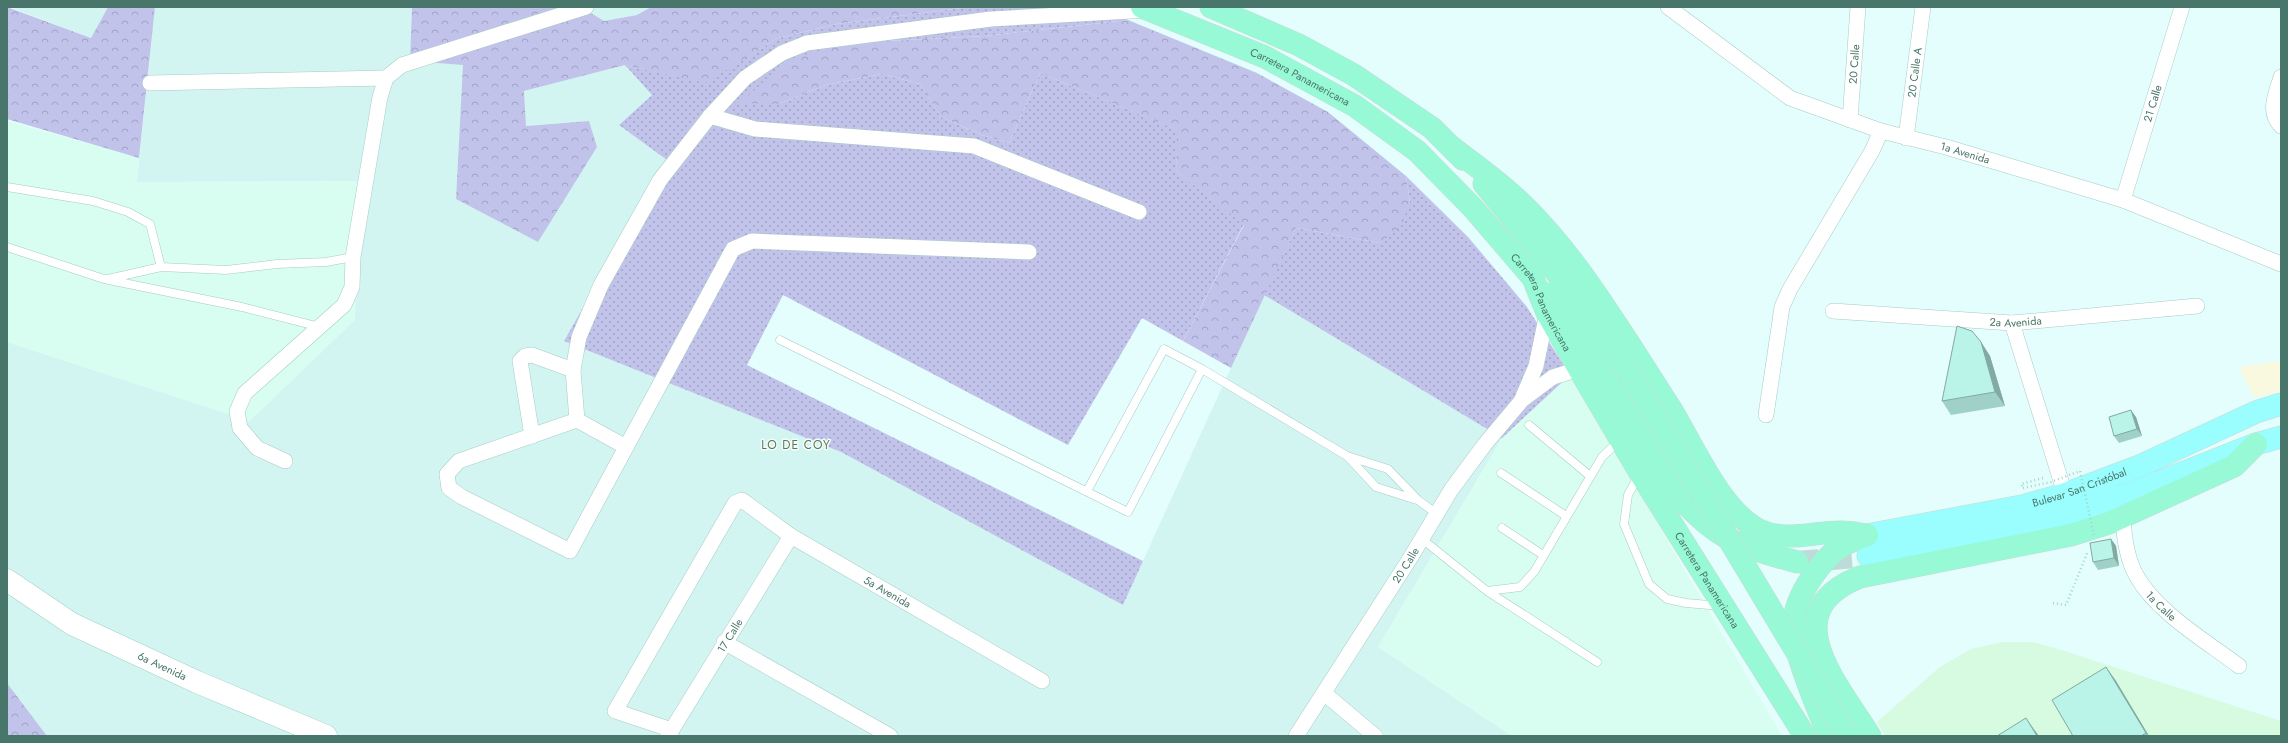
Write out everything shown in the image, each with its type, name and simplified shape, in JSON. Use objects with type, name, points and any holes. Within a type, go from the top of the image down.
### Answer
[{"type":"highway","points":[[1211,7],[1299,45],[1354,75],[1432,128],[1453,148],[1511,193],[1541,226],[1589,284],[1671,409],[1713,480],[1729,504],[1744,521],[1760,530],[1774,534],[1802,536],[1842,532],[1868,545]]},
{"type":"highway","name":"Carretera Panamericana","points":[[1145,9],[1264,57],[1354,106],[1417,151],[1473,208],[1533,278],[1547,313],[1578,369],[1640,473],[1726,607],[1805,736]]},
{"type":"highway","points":[[1453,148],[1550,264],[1626,366],[1847,736]]},
{"type":"highway","points":[[1533,278],[1569,318],[1677,494],[1696,517],[1717,533],[1744,547],[1798,562]]},
{"type":"highway","points":[[1870,736],[1822,658],[1816,637],[1816,620],[1821,605],[1830,593],[1842,584],[1860,577],[2071,535],[2122,518],[2234,466],[2256,444]]},
{"type":"highway","points":[[1830,736],[1799,661],[1794,623],[1797,608],[1804,592],[1816,572],[1831,555],[1844,545],[1868,545]]},
{"type":"main road","name":"Bulevar San Cristóbal","points":[[1868,545],[2065,494],[2142,465],[2256,412],[2281,404]]},
{"type":"main road","name":"Bulevar San Cristóbal","points":[[1868,545],[2066,515],[2131,494],[2256,444],[2281,437]]},
{"type":"street","points":[[285,461],[257,448],[240,428],[237,411],[245,393],[344,305],[352,287],[353,257],[380,97],[386,78],[402,65],[586,7]]},
{"type":"street","name":"1a Avenida","points":[[1668,7],[1790,98],[1881,131],[1946,147],[2123,200],[2281,264]]},
{"type":"street","name":"20 Calle","points":[[1850,120],[1858,7]]},
{"type":"street","name":"20 Calle A","points":[[1906,138],[1923,7]]},
{"type":"street","name":"21 Calle","points":[[2123,200],[2182,7]]},
{"type":"street","points":[[577,420],[573,370],[579,337],[601,285],[660,180],[710,116],[745,78],[782,53],[807,43],[991,19],[1029,12],[1145,9]]},
{"type":"street","points":[[2278,124],[2272,107],[2281,77]]},
{"type":"street","points":[[150,83],[386,78]]},
{"type":"street","points":[[710,116],[755,130],[974,146],[1139,212]]},
{"type":"street","points":[[1766,415],[1782,307],[1790,288],[1872,151],[1881,131]]},
{"type":"street","points":[[626,447],[577,420],[459,461],[447,474],[449,488],[462,498],[570,551],[734,249],[752,241],[1029,252]]},
{"type":"street","name":"2a Avenida","points":[[1833,311],[2012,324],[2197,306]]},
{"type":"street","name":"20 Calle","points":[[1522,400],[1536,366],[1547,313]]},
{"type":"street","points":[[2012,324],[2065,494]]},
{"type":"street","points":[[532,436],[520,361],[525,356],[532,355],[573,370]]},
{"type":"street","name":"20 Calle","points":[[1296,736],[1451,490],[1485,444],[1522,400],[1553,377],[1578,369]]},
{"type":"street","name":"5a Avenida","points":[[670,733],[615,711],[735,503],[742,500],[791,536],[1042,681]]},
{"type":"street","name":"1a Calle","points":[[2122,518],[2124,536],[2136,575],[2161,607],[2239,666]]},
{"type":"street","name":"17 Calle","points":[[670,733],[724,642],[791,536]]},
{"type":"street","name":"6a Avenida","points":[[7,580],[72,624],[197,682],[326,736]]},
{"type":"street","points":[[724,642],[890,736]]},
{"type":"street","points":[[1324,693],[1375,736]]},
{"type":"lane","points":[[7,187],[92,201],[128,212],[150,224],[161,267]]},
{"type":"lane","points":[[7,246],[104,279],[242,307],[320,327]]},
{"type":"lane","points":[[104,279],[161,267],[226,270],[277,264],[326,262],[353,257]]},
{"type":"lane","points":[[780,340],[1128,512],[1202,369]]},
{"type":"lane","points":[[1087,492],[1164,350],[1202,369],[1347,456],[1388,469],[1418,500],[1437,514]]},
{"type":"lane","points":[[1529,425],[1590,476]]},
{"type":"lane","points":[[1487,591],[1520,587],[1534,572],[1602,457],[1620,439]]},
{"type":"lane","points":[[1347,456],[1376,487],[1418,500]]},
{"type":"lane","points":[[1501,473],[1566,516]]},
{"type":"lane","points":[[1640,473],[1628,495],[1624,524],[1649,584],[1667,599],[1686,604],[1726,607]]},
{"type":"lane","points":[[1502,528],[1543,555]]},
{"type":"lane","points":[[1422,538],[1487,591],[1597,662]]},
{"type":"path","points":[[2023,488],[2050,482],[2080,471],[2094,535],[2091,542]]},
{"type":"path","points":[[2053,603],[2066,605],[2088,549]]},
{"type":"shaded area","points":[[10,7],[108,7],[91,38]]},
{"type":"shaded area","points":[[155,7],[412,7],[410,61],[464,65],[456,199],[589,121],[526,126],[524,91],[625,65],[652,95],[619,125],[668,160],[564,341],[841,452],[1123,605],[1264,295],[1502,438],[1378,647],[1512,736],[47,736],[7,683],[7,342],[250,421],[360,181],[137,182]]},
{"type":"shaded area","points":[[581,7],[651,7],[637,15],[604,21]]},
{"type":"shaded area","points":[[7,121],[139,158],[137,182],[360,181],[355,320],[250,421],[7,342]]},
{"type":"shaded area","points":[[2281,361],[2281,392],[2254,397],[2239,367]]},
{"type":"shaded area","points":[[1570,375],[1782,736],[1512,736],[1378,647],[1502,438]]},
{"type":"shaded area","points":[[2003,642],[2032,642],[2055,648],[2281,721],[2281,736],[1885,736],[1877,722],[1940,667],[1971,649]]},
{"type":"green space","points":[[7,7],[91,38],[108,7],[155,7],[139,158],[7,119]]},
{"type":"green space","points":[[412,7],[581,7],[604,21],[637,15],[651,7],[969,7],[837,24],[778,38],[705,83],[625,65],[524,91],[526,126],[589,121],[597,147],[538,242],[456,199],[463,65],[410,61]]},
{"type":"green space","points":[[969,7],[1095,7],[1128,20],[984,36],[847,43],[779,104],[826,85],[882,74],[920,84],[941,117],[982,135],[1009,143],[1040,73],[1178,130],[1176,171],[1244,224],[1183,341],[1142,318],[1068,445],[783,295],[747,365],[1143,561],[1123,605],[841,452],[564,341],[667,160],[619,125],[652,95],[625,65],[705,82],[778,38],[837,24]]},
{"type":"green space","points":[[1128,20],[1257,73],[1328,112],[1406,176],[1410,202],[1401,227],[1380,243],[1296,228],[1231,368],[1183,341],[1244,225],[1176,171],[1177,130],[1040,73],[1009,143],[982,135],[941,117],[920,84],[882,74],[826,85],[779,104],[739,103],[790,59],[847,43],[984,36]]},
{"type":"green space","points":[[1406,176],[1468,237],[1527,307],[1570,375],[1502,438],[1264,295],[1296,228],[1380,243],[1410,202]]},
{"type":"green space","points":[[7,683],[47,736],[7,736]]},
{"type":"building","points":[[1957,326],[1972,331],[1981,342],[1995,392],[1942,401]]},
{"type":"building","points":[[2131,410],[2137,429],[2114,436],[2109,417]]},
{"type":"building","points":[[2111,539],[2114,558],[2093,562],[2090,543]]},
{"type":"building","points":[[2106,667],[2146,733],[2141,736],[2073,736],[2052,700]]},
{"type":"building","points":[[2026,718],[2037,736],[1997,736]]},
{"type":"tunnel","points":[[1797,562],[1868,556]]},
{"type":"district","name":"LO DE COY","points":[[796,445]]}]
